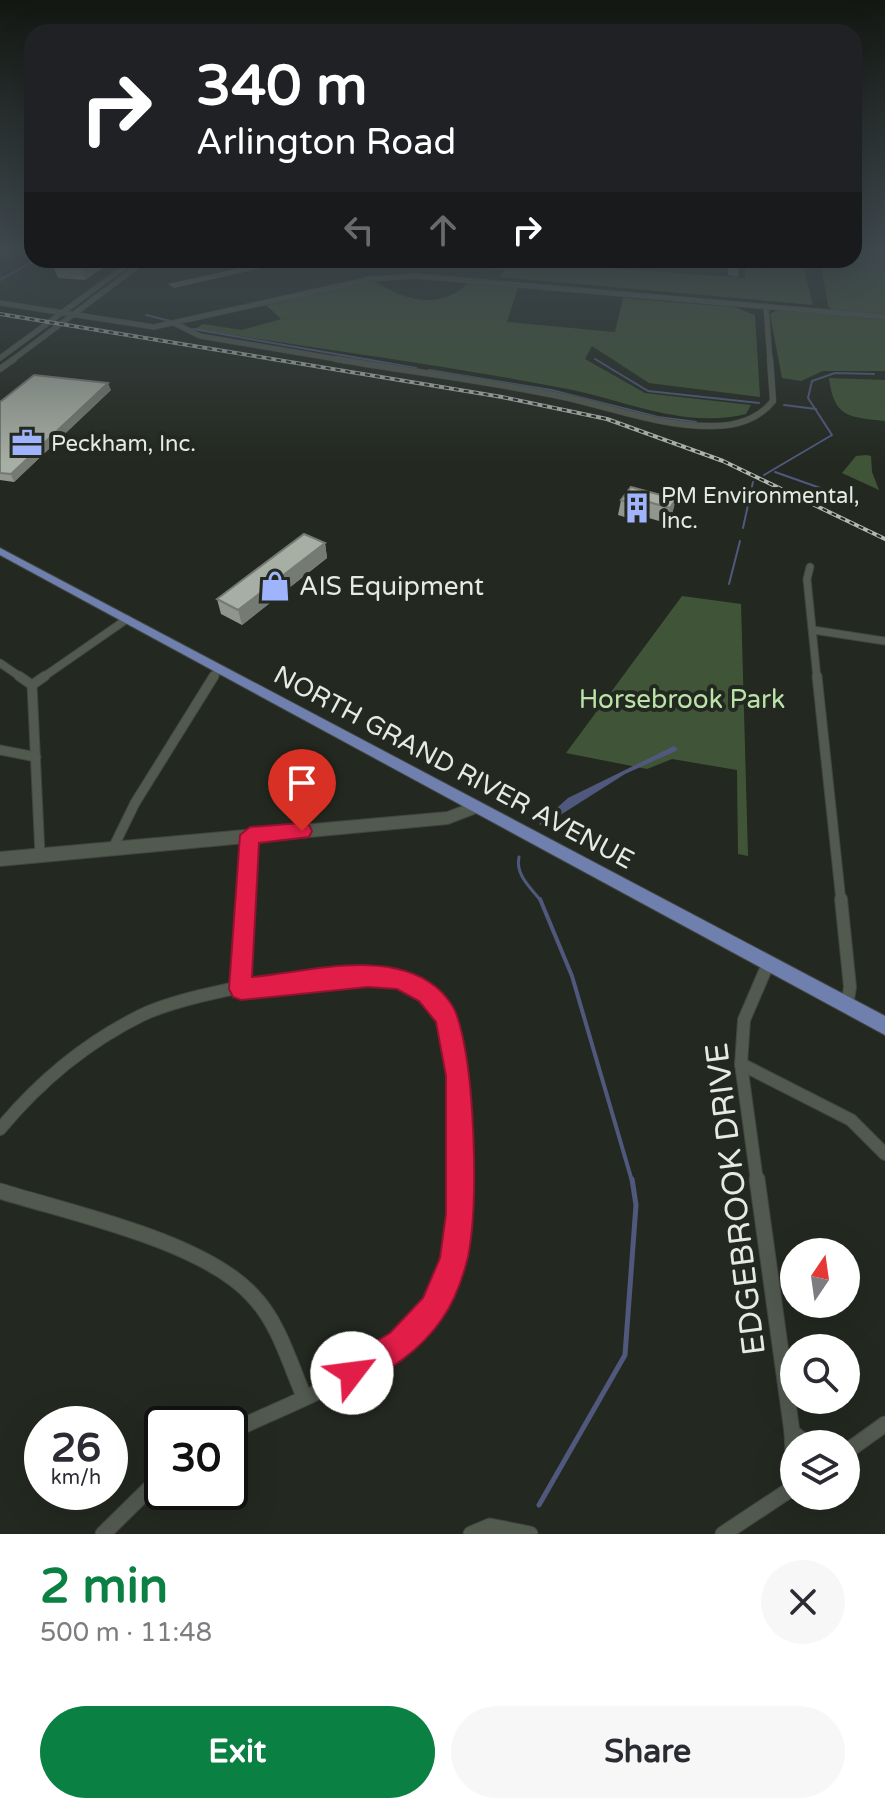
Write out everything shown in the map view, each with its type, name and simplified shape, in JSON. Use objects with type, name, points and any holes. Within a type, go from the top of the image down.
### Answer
[{"type":"main road","name":"NORTH GRAND RIVER AVENUE","points":[[0,551],[885,1026]]},
{"type":"street","points":[[0,358],[52,321]]},
{"type":"street","points":[[0,369],[65,321]]},
{"type":"street","points":[[108,321],[149,327],[185,321]]},
{"type":"street","points":[[174,323],[200,336],[563,397],[663,422],[708,426],[756,417],[773,401],[767,321]]},
{"type":"street","points":[[24,352],[46,331],[36,332]]},
{"type":"street","points":[[810,567],[807,579],[848,960],[847,1006]]},
{"type":"street","points":[[32,685],[127,619]]},
{"type":"street","points":[[813,630],[885,641]]},
{"type":"street","points":[[0,663],[32,685]]},
{"type":"street","points":[[113,848],[135,803],[218,669]]},
{"type":"street","points":[[32,685],[40,855]]},
{"type":"street","points":[[0,750],[36,757]]},
{"type":"street","points":[[0,859],[448,818],[474,808]]},
{"type":"street","points":[[241,989],[250,835]]},
{"type":"street","name":"EDGEBROOK DRIVE","points":[[768,964],[744,1020],[741,1064],[792,1430]]},
{"type":"street","points":[[0,1129],[45,1079],[140,1017],[183,999],[241,989],[368,976],[399,979],[427,994],[438,1005],[451,1030],[455,1048],[460,1214],[454,1258],[445,1283],[433,1308],[401,1343],[369,1365],[248,1423]]},
{"type":"street","points":[[741,1064],[851,1120],[885,1154]]},
{"type":"street","points":[[0,1191],[190,1254],[236,1278],[266,1312],[303,1394]]},
{"type":"street","points":[[860,1442],[885,1424]]},
{"type":"street","points":[[103,1534],[144,1494]]},
{"type":"street","points":[[723,1534],[780,1496]]},
{"type":"street","points":[[471,1534],[490,1526],[530,1534]]},
{"type":"green space","points":[[275,321],[507,321],[615,332],[618,321],[755,321],[760,397],[649,383],[592,346],[585,359],[645,393],[751,405],[746,414],[723,418],[678,416],[521,380],[195,329],[203,324],[242,330]]},
{"type":"green space","points":[[771,321],[885,321],[885,371],[823,371],[801,381],[782,378]]},
{"type":"green space","points":[[829,378],[885,380],[885,421],[845,413],[835,401]]},
{"type":"green space","points":[[856,456],[871,456],[872,472],[879,490],[842,473]]},
{"type":"green space","name":"Horsebrook Park","points":[[682,596],[741,604],[748,856],[738,854],[737,770],[672,759],[647,769],[566,753]]},
{"type":"water","points":[[674,746],[678,750],[625,774],[543,826],[539,824],[568,798]]},
{"type":"building","name":"Peckham, Inc.","points":[[34,375],[108,383],[11,474],[0,473],[0,402]]},
{"type":"building","points":[[631,487],[676,499],[670,508],[638,499],[635,504],[621,500]]},
{"type":"building","points":[[304,534],[325,543],[238,610],[217,599]]},
{"type":"waterway","points":[[193,329],[416,368]]},
{"type":"waterway","points":[[595,359],[648,391],[759,403]]},
{"type":"waterway","points":[[429,370],[551,390],[658,417],[696,422]]},
{"type":"waterway","points":[[815,409],[808,398],[812,381],[835,373],[874,374]]},
{"type":"waterway","points":[[784,405],[815,409]]},
{"type":"waterway","points":[[764,475],[832,435],[815,409]]},
{"type":"waterway","points":[[775,472],[843,496]]},
{"type":"waterway","points":[[743,528],[753,482]]},
{"type":"waterway","points":[[729,584],[740,541]]},
{"type":"waterway","points":[[519,857],[519,870],[541,901]]},
{"type":"waterway","points":[[541,901],[572,976],[632,1181]]},
{"type":"waterway","points":[[539,1505],[625,1355],[636,1205],[632,1179]]},
{"type":"railway","points":[[40,321],[502,397],[607,419],[723,461],[885,539]]},
{"type":"place","name":"Peckham, Inc.","points":[[27,443]]},
{"type":"place","name":"PM Environmental, Inc.","points":[[637,508]]},
{"type":"place","name":"AIS Equipment","points":[[275,586]]},
{"type":"route","points":[[302,831],[250,835],[241,989],[368,976],[399,979],[427,994],[446,1017],[455,1048],[458,1076],[461,1171],[460,1214],[454,1258],[433,1308],[416,1328],[401,1343],[352,1373]]}]
